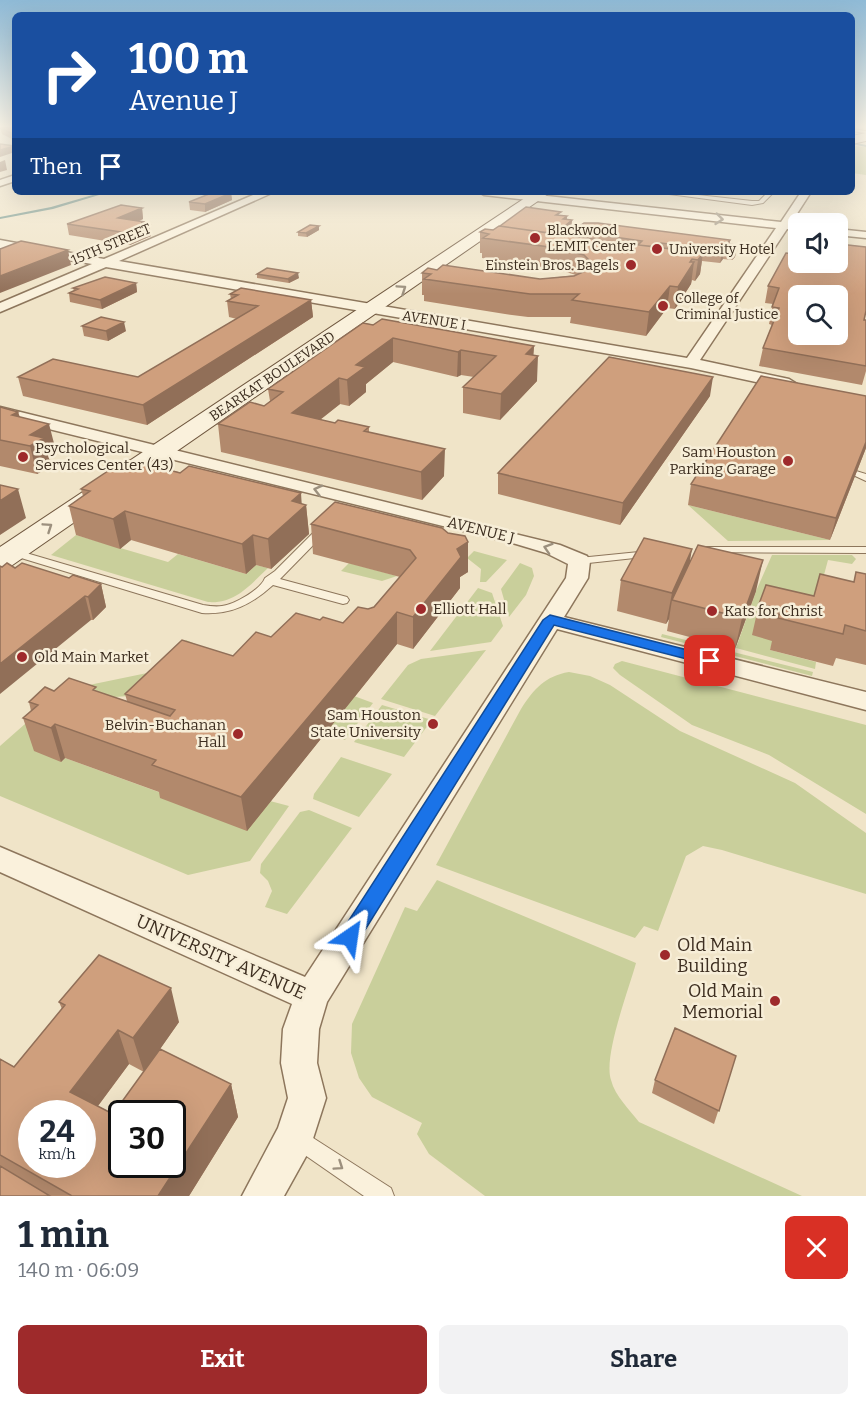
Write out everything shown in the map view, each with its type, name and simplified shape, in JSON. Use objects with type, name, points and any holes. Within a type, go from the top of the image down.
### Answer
[{"type":"street","name":"15TH STREET","points":[[0,308],[261,195]]},
{"type":"street","points":[[540,195],[788,226]]},
{"type":"street","name":"BEARKAT BOULEVARD","points":[[6,556],[540,195]]},
{"type":"street","points":[[691,363],[804,195]]},
{"type":"street","points":[[848,233],[866,235]]},
{"type":"street","name":"AVENUE I","points":[[0,244],[372,310],[691,363],[799,387]]},
{"type":"street","name":"AVENUE J","points":[[0,412],[159,451],[350,503],[523,540],[553,549],[579,561]]},
{"type":"street","points":[[312,996],[577,578],[579,561]]},
{"type":"street","points":[[550,620],[866,701]]},
{"type":"street","name":"UNIVERSITY AVENUE","points":[[0,859],[312,996],[301,1029],[299,1064],[307,1098],[296,1137],[262,1196]]},
{"type":"lane","points":[[684,195],[757,203],[763,201],[768,195]]},
{"type":"lane","points":[[6,556],[202,609],[217,611],[240,604],[253,597],[331,521]]},
{"type":"lane","points":[[689,551],[866,550]]},
{"type":"lane","points":[[579,561],[665,553]]},
{"type":"lane","points":[[269,580],[343,600]]},
{"type":"lane","points":[[296,1137],[383,1196]]},
{"type":"green space","points":[[688,505],[830,540],[728,541]]},
{"type":"green space","points":[[76,535],[168,562],[178,554],[246,574],[256,565],[268,568],[234,597],[218,602],[208,602],[51,555]]},
{"type":"green space","points":[[474,551],[507,560],[486,582],[480,582],[481,569],[467,558]]},
{"type":"green space","points":[[772,555],[852,555],[856,559],[852,564],[828,560],[821,586],[836,590],[773,641],[770,650],[816,662],[815,669],[736,648],[756,591]]},
{"type":"green space","points":[[349,563],[397,576],[382,581],[341,571]]},
{"type":"green space","points":[[520,563],[532,568],[534,576],[526,595],[509,617],[501,589]]},
{"type":"green space","points":[[478,588],[492,593],[503,626],[491,642],[430,651]]},
{"type":"green space","points":[[662,634],[813,672],[812,676],[661,637]]},
{"type":"green space","points":[[186,640],[198,645],[128,696],[102,698],[60,691],[152,672]]},
{"type":"green space","points":[[486,650],[435,716],[381,699],[408,665],[421,659]]},
{"type":"green space","points":[[622,661],[866,725],[866,814],[769,755],[692,725],[620,675],[613,668],[615,664]]},
{"type":"green space","points":[[569,672],[590,676],[610,685],[680,731],[795,783],[866,833],[866,894],[703,846],[686,856],[658,931],[644,926],[635,938],[436,865],[521,709],[541,684]]},
{"type":"green space","points":[[354,696],[373,703],[345,740],[325,732]]},
{"type":"green space","points":[[382,705],[432,720],[404,757],[354,742]]},
{"type":"green space","points":[[42,709],[61,762],[65,758],[164,794],[270,801],[289,806],[250,861],[188,875],[0,796],[0,746]]},
{"type":"green space","points":[[341,757],[392,774],[359,817],[313,799],[314,794]]},
{"type":"green space","points":[[309,810],[352,828],[287,914],[265,907],[272,891],[268,881],[260,873],[261,864],[300,812]]},
{"type":"green space","points":[[437,880],[636,963],[618,1022],[609,1069],[613,1086],[619,1097],[639,1122],[802,1196],[485,1196],[429,1154],[417,1134],[422,1123],[372,1097],[359,1078],[351,1053],[352,1024],[405,907],[417,911]]},
{"type":"building","points":[[206,195],[226,195],[205,204],[189,202]]},
{"type":"building","points":[[121,205],[142,208],[118,218],[145,222],[141,223],[149,225],[128,233],[67,224]]},
{"type":"building","points":[[526,207],[561,212],[556,215],[567,216],[563,219],[572,220],[555,234],[500,226]]},
{"type":"building","points":[[584,223],[730,240],[727,244],[737,245],[734,248],[725,247],[722,251],[661,243],[658,247],[638,245],[642,241],[573,231]]},
{"type":"building","points":[[310,225],[319,226],[306,233],[298,232]]},
{"type":"building","points":[[499,226],[593,239],[625,249],[631,244],[703,253],[698,260],[692,259],[690,262],[694,262],[678,287],[670,286],[649,312],[572,300],[579,294],[530,294],[424,279],[431,274],[422,273],[428,268],[437,270],[443,265],[540,279],[574,276],[591,266],[590,261],[584,255],[557,248],[483,238],[489,234],[480,232],[485,229],[493,230]]},
{"type":"building","points":[[21,241],[68,250],[0,276],[0,249]]},
{"type":"building","points":[[848,245],[866,247],[864,320],[866,320],[866,366],[763,348],[779,308],[772,307],[779,288],[768,286],[786,253],[788,253],[788,273],[848,273]]},
{"type":"building","points":[[267,268],[298,273],[288,279],[257,274]]},
{"type":"building","points":[[105,277],[136,283],[100,300],[69,293],[78,289],[73,288]]},
{"type":"building","points":[[241,288],[311,300],[143,405],[18,377],[53,359],[138,377],[258,306],[227,301],[238,295],[230,294]]},
{"type":"building","points":[[101,317],[124,322],[106,331],[82,326]]},
{"type":"building","points":[[382,319],[534,346],[526,354],[538,356],[501,394],[463,387],[496,356],[461,350],[458,352],[393,338],[356,365],[365,367],[347,380],[339,378],[292,413],[335,423],[338,420],[369,427],[364,431],[445,449],[421,472],[218,424],[250,402],[264,406],[283,392],[268,389],[363,323],[373,325]]},
{"type":"building","points":[[609,357],[713,377],[623,503],[498,473]]},
{"type":"building","name":"Sam Houston Parking Garage","points":[[761,376],[866,396],[866,442],[836,518],[691,484]]},
{"type":"building","points":[[0,407],[18,412],[12,415],[49,424],[30,435],[44,438],[30,446],[0,440]]},
{"type":"building","points":[[126,459],[147,465],[155,459],[170,466],[165,469],[180,473],[189,466],[301,493],[292,501],[306,505],[268,539],[253,535],[242,544],[125,511],[113,519],[69,506],[90,491],[81,489]]},
{"type":"building","points":[[0,485],[18,489],[0,501]]},
{"type":"building","points":[[335,502],[442,528],[448,533],[465,536],[468,542],[457,549],[461,557],[413,617],[397,612],[241,797],[152,765],[156,760],[55,724],[51,728],[23,718],[38,705],[29,702],[45,687],[54,691],[69,678],[96,687],[93,690],[170,716],[175,710],[125,694],[182,640],[233,656],[256,632],[271,637],[296,613],[320,620],[323,617],[343,623],[358,607],[368,609],[374,607],[416,558],[410,550],[311,524]]},
{"type":"building","points":[[644,538],[692,549],[672,593],[621,580]]},
{"type":"building","points":[[698,545],[763,560],[742,618],[672,600]]},
{"type":"building","points":[[7,563],[15,568],[22,563],[69,578],[73,575],[101,584],[88,597],[85,596],[0,664],[0,566]]},
{"type":"building","points":[[856,572],[866,574],[866,631],[845,625],[843,634],[778,618],[781,609],[759,604],[766,585],[814,596],[820,574],[854,582]]},
{"type":"building","points":[[99,955],[171,988],[133,1038],[118,1030],[70,1092],[86,1100],[18,1100],[18,1165],[0,1155],[0,1059],[14,1067],[65,1005],[59,1002]]},
{"type":"building","points":[[675,1028],[736,1056],[719,1111],[655,1080]]},
{"type":"building","points":[[160,1049],[231,1084],[186,1153],[186,1100],[123,1100]]},
{"type":"building","points":[[96,1105],[108,1111],[108,1178],[170,1178],[158,1196],[72,1196],[40,1178],[96,1178]]},
{"type":"building","points":[[0,1166],[50,1196],[0,1196]]},
{"type":"waterway","points":[[0,218],[52,208],[97,195]]},
{"type":"place","name":"Blackwood LEMIT Center","points":[[535,238]]},
{"type":"place","name":"University Hotel","points":[[657,249]]},
{"type":"place","name":"Einstein Bros. Bagels","points":[[631,265]]},
{"type":"place","name":"College of Criminal Justice","points":[[663,306]]},
{"type":"place","name":"Psychological Services Center (43)","points":[[23,457]]},
{"type":"place","name":"Sam Houston Parking Garage","points":[[788,461]]},
{"type":"place","name":"Elliott Hall","points":[[421,609]]},
{"type":"place","name":"Kats for Christ","points":[[712,611]]},
{"type":"place","name":"Old Main Market","points":[[22,657]]},
{"type":"place","name":"Sam Houston State University","points":[[433,724]]},
{"type":"place","name":"Belvin-Buchanan Hall","points":[[238,734]]},
{"type":"place","name":"Old Main Building","points":[[665,955]]},
{"type":"place","name":"Old Main Memorial","points":[[775,1001]]},
{"type":"route","points":[[350,937],[550,620],[710,661]]}]
